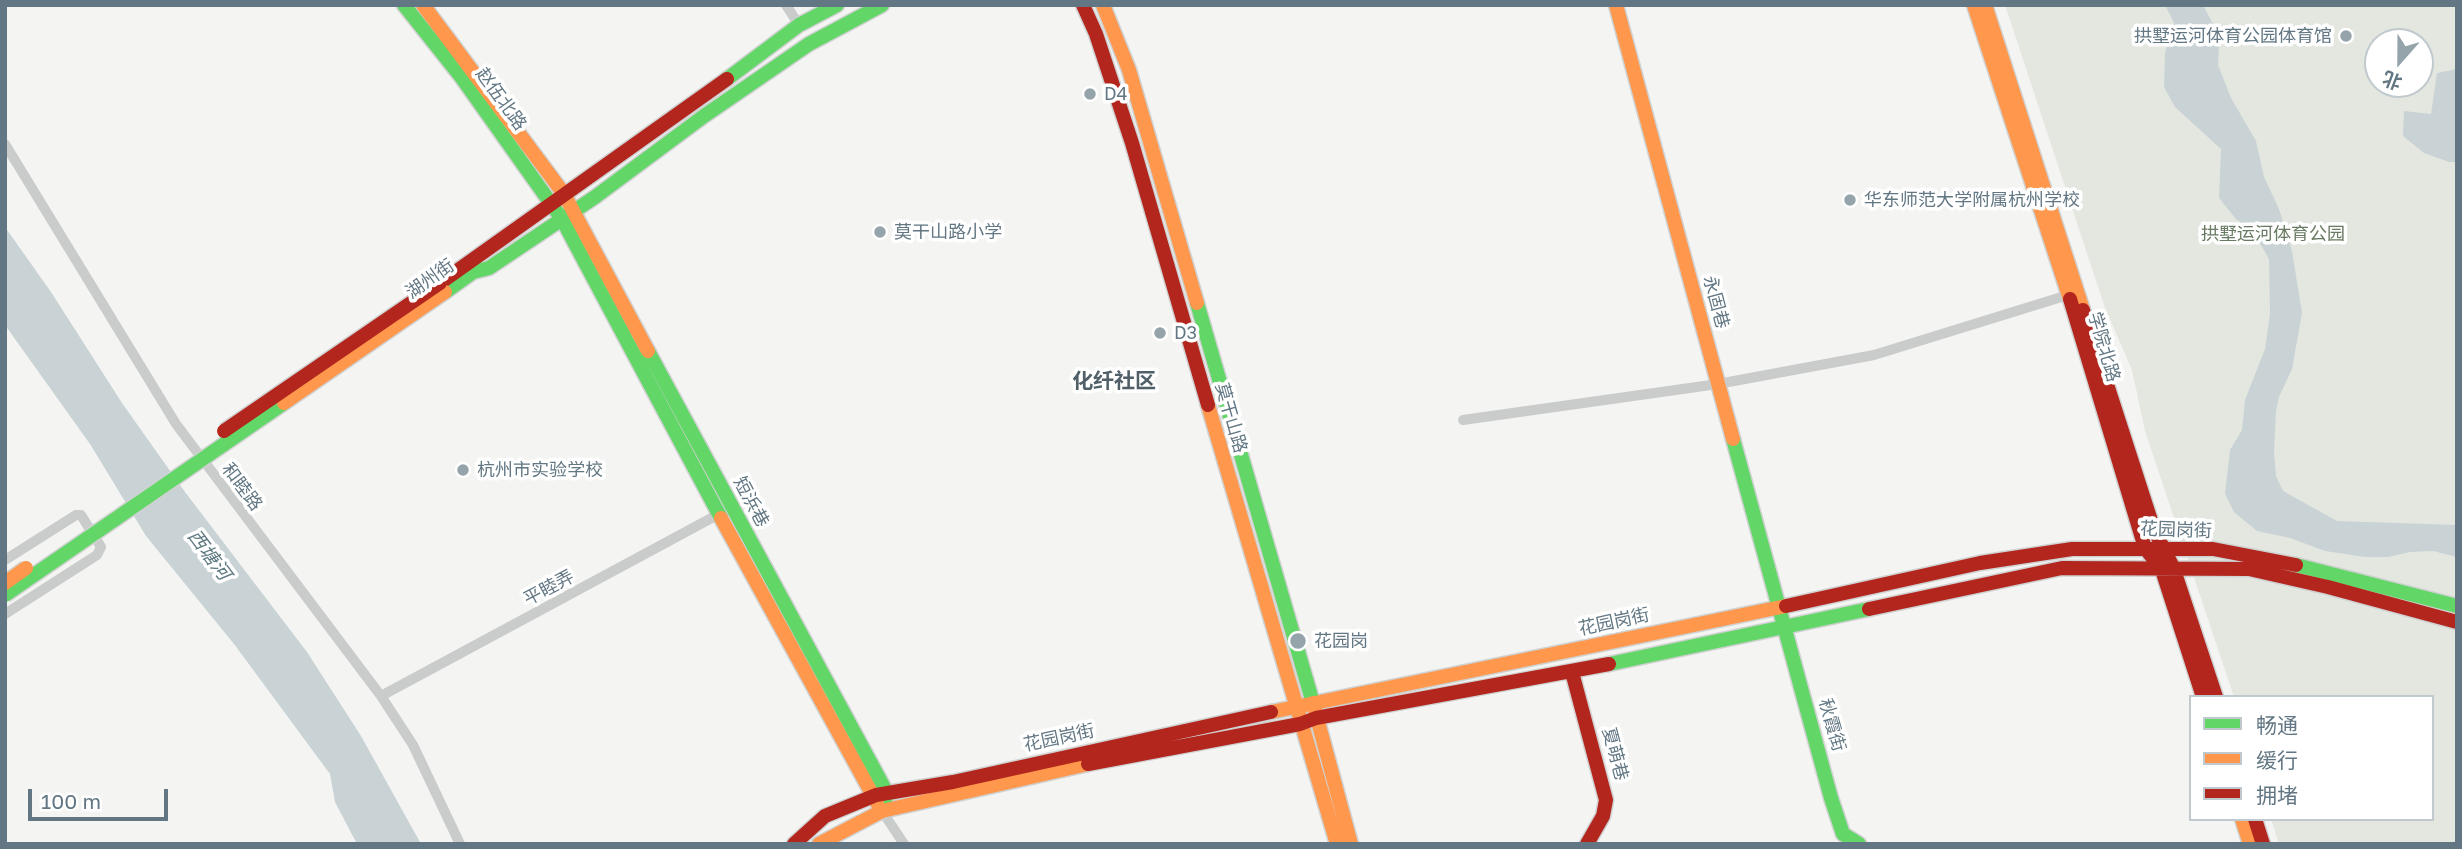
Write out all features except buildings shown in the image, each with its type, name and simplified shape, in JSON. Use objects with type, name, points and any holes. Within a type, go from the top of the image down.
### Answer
[{"type":"main road","name":"赵伍北路","points":[[404,5],[558,198]]},
{"type":"main road","name":"赵伍北路","points":[[423,5],[568,215]]},
{"type":"main road","name":"湖州街","points":[[5,595],[442,288],[558,198],[694,104],[799,25],[837,5]]},
{"type":"main road","name":"湖州街","points":[[5,583],[442,288],[473,272],[489,268],[568,215],[808,44],[882,5]]},
{"type":"main road","name":"莫干山路","points":[[1083,5],[1109,71],[1135,156],[1337,844]]},
{"type":"main road","name":"莫干山路","points":[[1103,5],[1133,83],[1351,844]]},
{"type":"main road","name":"学院北路","points":[[1974,5],[2068,295],[2145,548],[2167,568],[2215,695]]},
{"type":"main road","name":"学院北路","points":[[1985,5],[2154,530],[2165,548],[2167,568],[2202,695]]},
{"type":"main road","name":"永固巷","points":[[1618,11],[1779,608]]},
{"type":"main road","name":"短浜巷","points":[[568,215],[881,795]]},
{"type":"main road","name":"花园岗街","points":[[819,844],[882,811],[1097,762],[1300,724],[1314,711],[1779,608],[1993,561],[2071,549],[2213,549],[2285,562],[2432,608],[2457,622]]},
{"type":"main road","name":"花园岗街","points":[[794,844],[825,816],[881,795],[1296,709],[1314,711],[1572,672],[2062,568],[2249,569],[2432,608],[2457,606]]},
{"type":"main road","name":"秋霞街","points":[[1779,608],[1825,770],[1840,839],[1858,844]]},
{"type":"main road","name":"夏萌巷","points":[[1572,672],[1606,800],[1603,816],[1587,844]]},
{"type":"main road","points":[[881,795],[882,811]]},
{"type":"main road","points":[[2243,821],[2250,844]]},
{"type":"main road","points":[[2256,821],[2263,844]]},
{"type":"street","points":[[786,5],[799,25]]},
{"type":"street","name":"和睦路","points":[[5,145],[176,424],[382,696],[413,745],[460,844]]},
{"type":"street","points":[[1463,420],[1718,384],[1874,355],[2068,295]]},
{"type":"street","name":"平睦弄","points":[[382,696],[726,510]]},
{"type":"street","points":[[5,560],[76,515],[81,515],[102,547],[97,555],[5,614]]},
{"type":"street","points":[[882,811],[904,844]]},
{"type":"green space","name":"拱墅运河体育公园","points":[[2005,5],[2457,5],[2457,844],[2279,844],[2272,821],[2434,821],[2434,695],[2233,695],[2145,431],[2132,370],[2105,308]]},
{"type":"water","points":[[2165,5],[2203,5],[2213,24],[2219,47],[2218,65],[2231,98],[2256,141],[2264,177],[2279,209],[2292,251],[2302,313],[2292,369],[2279,397],[2276,411],[2276,476],[2283,491],[2337,521],[2457,525],[2457,557],[2433,551],[2365,557],[2325,551],[2290,538],[2257,531],[2234,512],[2225,494],[2230,450],[2242,430],[2245,400],[2265,349],[2270,314],[2269,259],[2253,231],[2236,219],[2219,198],[2221,149],[2175,107],[2164,87],[2165,53],[2174,23]]},
{"type":"water","points":[[2457,69],[2457,162],[2449,162],[2424,153],[2403,136],[2404,111],[2431,114],[2437,73]]},
{"type":"water","name":"西塘河","points":[[5,227],[51,292],[122,403],[185,492],[307,652],[361,736],[421,844],[357,844],[335,802],[330,774],[234,644],[146,536],[90,444],[5,325]]},
{"type":"traffic: fast","points":[[404,5],[462,78],[562,219],[721,518]]},
{"type":"traffic: fast","points":[[727,79],[799,25],[837,5]]},
{"type":"traffic: fast","points":[[445,292],[473,272],[489,268],[595,197],[704,116],[809,44],[882,5]]},
{"type":"traffic: fast","points":[[1197,303],[1313,703]]},
{"type":"traffic: fast","points":[[648,351],[887,793],[885,800]]},
{"type":"traffic: fast","points":[[5,595],[284,403]]},
{"type":"traffic: fast","points":[[1733,439],[1831,798],[1843,834],[1859,844]]},
{"type":"traffic: fast","points":[[2296,565],[2457,606]]},
{"type":"traffic: fast","points":[[1609,664],[1869,609]]},
{"type":"traffic: slow","points":[[423,5],[564,194],[648,351]]},
{"type":"traffic: slow","points":[[1103,5],[1129,70],[1197,303]]},
{"type":"traffic: slow","points":[[1616,5],[1733,439]]},
{"type":"traffic: slow","points":[[1974,5],[2070,299]]},
{"type":"traffic: slow","points":[[1985,5],[2083,310]]},
{"type":"traffic: slow","points":[[284,403],[445,292]]},
{"type":"traffic: slow","points":[[1208,405],[1337,844]]},
{"type":"traffic: slow","points":[[721,518],[877,803]]},
{"type":"traffic: slow","points":[[5,583],[26,568]]},
{"type":"traffic: slow","points":[[1271,712],[1786,606]]},
{"type":"traffic: slow","points":[[1313,703],[1351,844]]},
{"type":"traffic: slow","points":[[819,844],[882,811],[1088,764]]},
{"type":"traffic: slow","points":[[2243,821],[2250,844]]},
{"type":"traffic: jam","points":[[1083,5],[1096,34],[1132,143],[1208,405]]},
{"type":"traffic: jam","points":[[440,283],[727,79]]},
{"type":"traffic: jam","points":[[224,431],[440,283]]},
{"type":"traffic: jam","points":[[2070,299],[2145,548],[2162,570],[2202,695]]},
{"type":"traffic: jam","points":[[2083,310],[2154,530],[2173,567],[2215,695]]},
{"type":"traffic: jam","points":[[1786,606],[1980,563],[2072,549],[2213,549],[2296,565]]},
{"type":"traffic: jam","points":[[1869,609],[2062,568],[2249,569],[2457,622]]},
{"type":"traffic: jam","points":[[1088,764],[1300,724],[1316,718],[1609,664]]},
{"type":"traffic: jam","points":[[1572,672],[1606,800],[1603,816],[1587,844]]},
{"type":"traffic: jam","points":[[794,844],[825,816],[876,795],[953,782],[1271,712]]},
{"type":"traffic: jam","points":[[2256,821],[2263,844]]},
{"type":"place","name":"拱墅运河体育公园体育馆","points":[[2346,36]]},
{"type":"place","name":"D4","points":[[1090,94]]},
{"type":"place","name":"华东师范大学附属杭州学校","points":[[1850,200]]},
{"type":"place","name":"莫干山路小学","points":[[880,232]]},
{"type":"place","name":"D3","points":[[1160,333]]},
{"type":"place","name":"杭州市实验学校","points":[[463,470]]},
{"type":"place","name":"花园岗","points":[[1298,641]]},
{"type":"district","name":"化纤社区","points":[[1114,381]]}]
